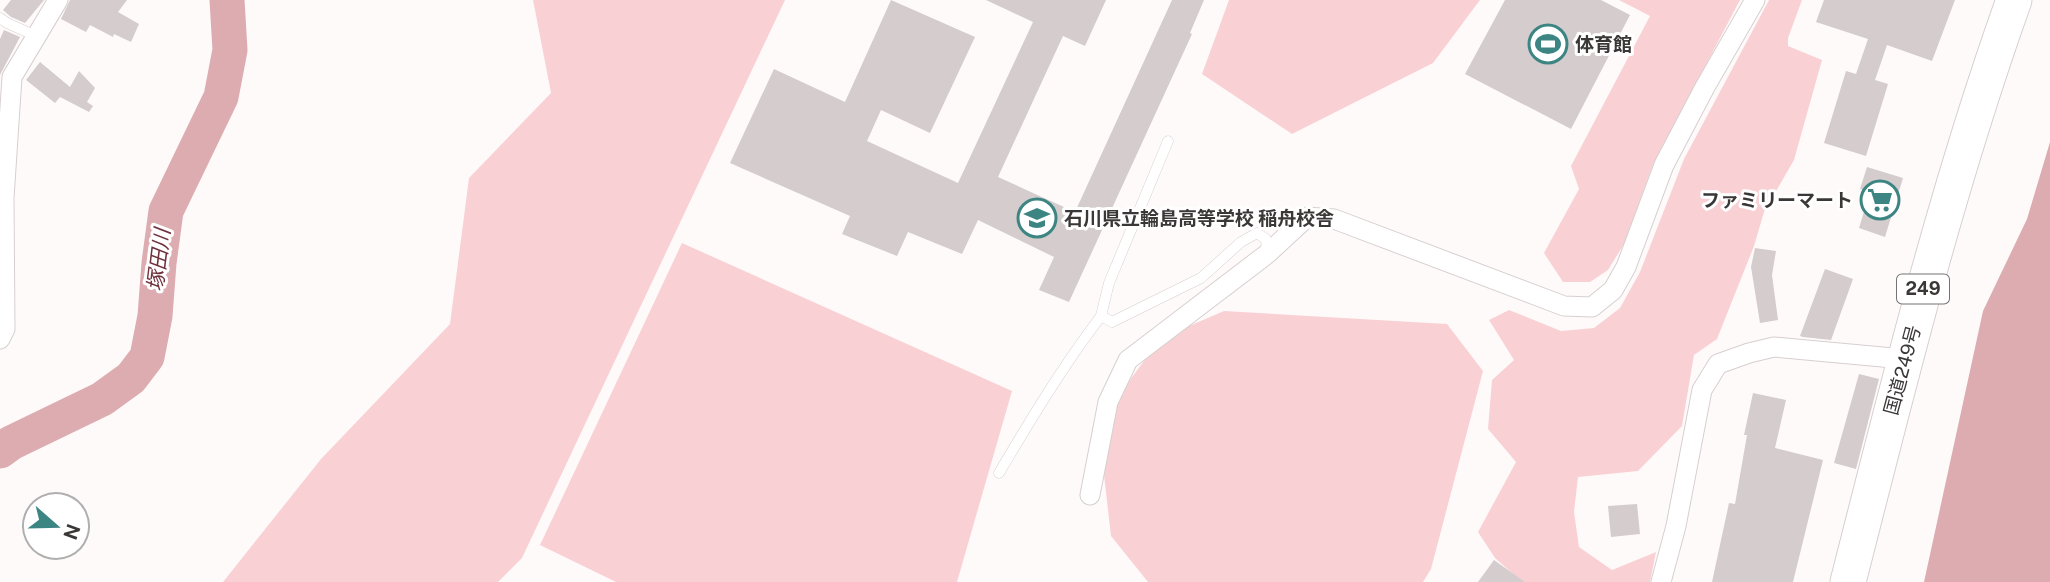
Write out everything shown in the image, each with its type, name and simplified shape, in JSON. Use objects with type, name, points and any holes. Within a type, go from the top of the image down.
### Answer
[{"type":"highway","name":"国道249号","points":[[1848,582],[1943,216],[1989,69],[2014,0]]},
{"type":"street","points":[[0,339],[5,329],[2,199],[5,98],[12,77],[58,0]]},
{"type":"street","points":[[1090,495],[1108,402],[1128,360],[1267,254],[1307,217],[1334,219],[1564,306],[1591,307],[1613,290],[1626,267],[1664,166],[1755,0]]},
{"type":"street","points":[[1661,582],[1676,526],[1702,390],[1718,364],[1774,347],[1904,359]]},
{"type":"lane","points":[[0,18],[36,36]]},
{"type":"lane","points":[[999,473],[1076,349],[1101,316],[1109,284],[1168,141]]},
{"type":"lane","points":[[1101,316],[1112,322],[1201,278],[1241,242],[1257,233],[1266,239],[1267,254]]},
{"type":"shaded area","points":[[533,0],[785,0],[522,558],[498,582],[223,582],[321,459],[450,324],[469,178],[551,93]]},
{"type":"shaded area","points":[[1229,0],[1480,0],[1433,63],[1292,134],[1202,74]]},
{"type":"shaded area","points":[[1619,0],[1740,0],[1652,167],[1624,244],[1608,270],[1590,282],[1563,282],[1544,253],[1579,189],[1571,166],[1650,16]]},
{"type":"shaded area","points":[[1769,0],[1802,0],[1788,38],[1788,46],[1822,60],[1794,160],[1764,212],[1754,246],[1717,339],[1694,355],[1682,426],[1638,471],[1578,477],[1574,512],[1579,547],[1612,570],[1656,552],[1650,582],[1522,582],[1495,558],[1478,532],[1516,462],[1488,429],[1492,380],[1514,360],[1489,320],[1509,310],[1561,331],[1594,328],[1620,308],[1640,272],[1684,159]]},
{"type":"shaded area","points":[[2050,142],[2050,582],[1924,582],[1983,311],[2027,219]]},
{"type":"shaded area","points":[[682,243],[1012,391],[957,582],[616,582],[540,545]]},
{"type":"shaded area","points":[[1224,311],[1447,324],[1483,371],[1431,569],[1423,582],[1148,582],[1111,536],[1104,475],[1118,396],[1161,338]]},
{"type":"building","points":[[11,0],[44,0],[25,23],[3,10]]},
{"type":"building","points":[[70,0],[127,0],[118,12],[139,24],[131,42],[114,34],[113,37],[90,25],[86,32],[61,19]]},
{"type":"building","points":[[891,0],[975,37],[930,133],[881,110],[867,141],[958,183],[1033,22],[986,0],[1106,0],[1085,46],[1063,36],[998,177],[1075,212],[1172,0],[1204,0],[1190,33],[1192,34],[1069,302],[1039,290],[1054,257],[978,220],[962,254],[908,232],[897,256],[842,234],[850,216],[730,163],[774,69],[845,102]]},
{"type":"building","name":"体育館","points":[[1505,0],[1601,0],[1630,15],[1571,129],[1465,74]]},
{"type":"building","points":[[1824,0],[1955,0],[1932,61],[1887,45],[1875,80],[1888,84],[1866,156],[1824,143],[1846,71],[1856,74],[1868,39],[1816,22]]},
{"type":"building","points":[[4,30],[20,37],[0,75],[0,39]]},
{"type":"building","points":[[40,62],[70,87],[79,71],[95,88],[87,102],[93,106],[89,112],[60,97],[55,103],[26,80]]},
{"type":"building","points":[[1867,167],[1903,178],[1885,237],[1859,228],[1870,192],[1860,189]]},
{"type":"building","points":[[1755,248],[1776,251],[1772,275],[1778,320],[1760,323],[1751,267]]},
{"type":"building","points":[[1825,269],[1853,279],[1831,340],[1800,336]]},
{"type":"building","points":[[1859,374],[1879,379],[1856,469],[1834,463]]},
{"type":"building","points":[[1753,393],[1786,400],[1775,448],[1823,460],[1793,582],[1712,582],[1729,503],[1735,504],[1747,435],[1744,435]]},
{"type":"building","points":[[1637,504],[1640,534],[1611,537],[1608,506]]},
{"type":"building","points":[[1494,560],[1525,582],[1478,582]]},
{"type":"waterway","name":"塚田川","points":[[0,451],[11,443],[102,399],[131,378],[147,357],[155,316],[166,211],[221,97],[230,50],[227,0]]},
{"type":"place","name":"体育館","points":[[1548,44]]},
{"type":"place","name":"ファミリーマート","points":[[1880,200]]},
{"type":"place","name":"石川県立輪島高等学校 稲舟校舎","points":[[1037,218]]}]
